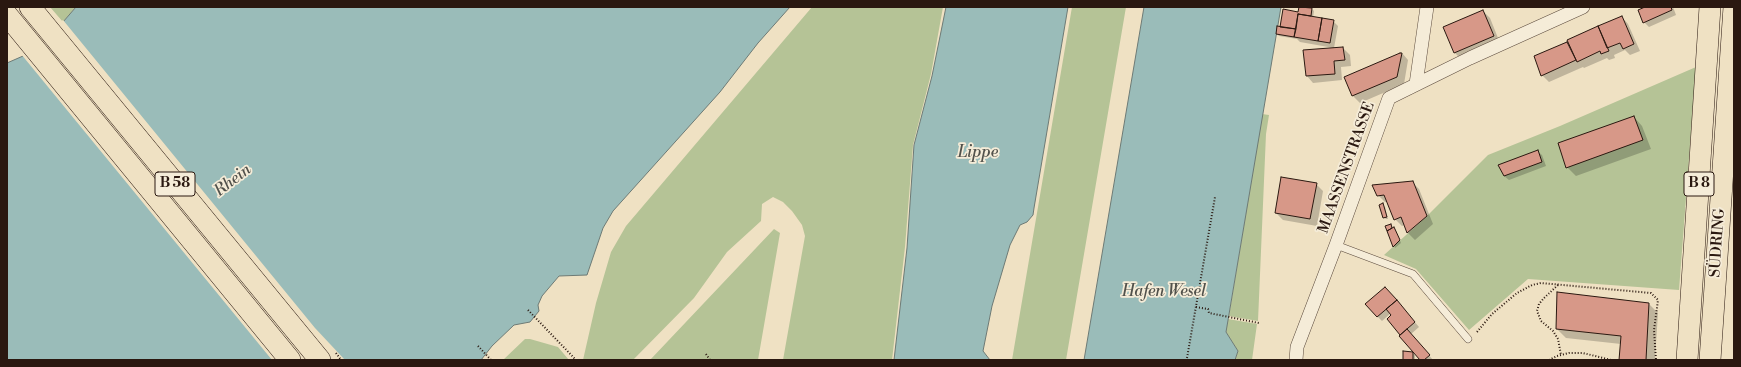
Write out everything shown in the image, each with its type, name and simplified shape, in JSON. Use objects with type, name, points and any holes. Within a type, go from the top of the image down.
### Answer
[{"type":"main road","name":"B 58","points":[[30,7],[320,360]]},
{"type":"main road","name":"SÜDRING","points":[[1687,360],[1710,7]]},
{"type":"main road","name":"SÜDRING","points":[[1710,360],[1734,7]]},
{"type":"main road","name":"B 58","points":[[7,15],[290,360]]},
{"type":"street","points":[[1416,84],[1427,7]]},
{"type":"street","name":"MAASSENSTRASSE","points":[[1296,360],[1297,347],[1336,245],[1389,98],[1416,84],[1583,7]]},
{"type":"lane","points":[[1336,245],[1413,274],[1468,339]]},
{"type":"path","points":[[1187,358],[1215,198]]},
{"type":"path","points":[[1477,332],[1492,314],[1525,288],[1541,283],[1651,293],[1655,295],[1658,300],[1654,330],[1656,360]]},
{"type":"path","points":[[1558,285],[1539,304],[1537,311],[1541,321],[1553,331],[1558,340],[1561,355]]},
{"type":"path","points":[[1196,307],[1208,309],[1210,314],[1259,323]]},
{"type":"path","points":[[528,310],[576,360]]},
{"type":"path","points":[[478,346],[491,360]]},
{"type":"path","points":[[1549,360],[1561,355],[1583,353],[1611,360]]},
{"type":"path","points":[[706,354],[710,360]]},
{"type":"green space","points":[[50,7],[76,7],[63,22]]},
{"type":"green space","points":[[812,7],[943,7],[931,74],[913,145],[905,247],[892,360],[783,360],[805,236],[802,225],[792,211],[783,202],[773,197],[762,204],[761,221],[727,252],[694,298],[633,360],[583,360],[596,303],[611,252],[626,226]]},
{"type":"green space","points":[[1072,7],[1126,7],[1066,360],[1012,360]]},
{"type":"green space","points":[[1696,67],[1679,290],[1528,279],[1469,330],[1416,269],[1384,255],[1427,216],[1488,155],[1560,126]]},
{"type":"green space","points":[[1262,114],[1269,115],[1266,134],[1258,321],[1229,316]]},
{"type":"green space","points":[[774,229],[780,233],[758,360],[650,360]]},
{"type":"green space","points":[[1228,319],[1257,324],[1252,360],[1235,360],[1238,351],[1226,332]]},
{"type":"green space","points":[[525,339],[558,347],[569,360],[503,360]]},
{"type":"water","name":"Rhein","points":[[76,7],[790,7],[758,43],[720,92],[613,211],[603,228],[587,275],[559,276],[542,296],[538,305],[539,311],[530,322],[514,325],[492,346],[481,360],[7,360],[7,63],[23,56],[63,22]]},
{"type":"water","name":"Lippe","points":[[946,7],[1068,7],[1033,215],[1027,222],[1020,225],[1010,245],[992,306],[983,351],[990,360],[894,360],[907,248],[914,145],[932,76]]},
{"type":"water","name":"Hafen Wesel","points":[[1144,7],[1281,7],[1226,332],[1238,351],[1235,360],[1084,360]]},
{"type":"pier","points":[[63,20],[315,328],[345,360],[272,360],[21,54]]},
{"type":"building","points":[[1299,7],[1312,8],[1311,16],[1298,14],[1296,29],[1280,27],[1283,9],[1298,12]]},
{"type":"building","points":[[1645,7],[1671,7],[1672,10],[1643,23],[1638,10]]},
{"type":"building","points":[[1483,10],[1494,36],[1454,53],[1443,27]]},
{"type":"building","points":[[1298,14],[1322,18],[1318,41],[1294,37]]},
{"type":"building","points":[[1622,16],[1634,44],[1623,49],[1620,43],[1607,48],[1598,26]]},
{"type":"building","points":[[1322,18],[1334,20],[1330,43],[1318,41]]},
{"type":"building","points":[[1277,26],[1296,29],[1294,37],[1276,34]]},
{"type":"building","points":[[1598,26],[1609,51],[1601,54],[1600,51],[1577,62],[1567,40]]},
{"type":"building","points":[[1567,42],[1576,60],[1541,76],[1534,56]]},
{"type":"building","points":[[1343,47],[1345,60],[1334,61],[1335,74],[1306,76],[1303,50]]},
{"type":"building","points":[[1402,53],[1397,77],[1352,96],[1344,77]]},
{"type":"building","points":[[1634,116],[1643,140],[1566,168],[1558,143]]},
{"type":"building","points":[[1538,150],[1542,162],[1504,176],[1498,165]]},
{"type":"building","points":[[1281,177],[1317,183],[1310,219],[1275,213]]},
{"type":"building","points":[[1413,181],[1427,216],[1407,233],[1401,217],[1394,220],[1384,195],[1377,196],[1372,185]]},
{"type":"building","points":[[1383,203],[1387,217],[1383,218],[1379,205]]},
{"type":"building","points":[[1391,224],[1392,228],[1387,231],[1385,226]]},
{"type":"building","points":[[1394,227],[1400,240],[1393,247],[1387,231]]},
{"type":"building","points":[[1385,287],[1397,300],[1377,317],[1365,304]]},
{"type":"building","points":[[1557,292],[1649,303],[1646,360],[1619,360],[1621,336],[1556,329]]},
{"type":"building","points":[[1397,300],[1415,322],[1400,335],[1387,319],[1391,315],[1386,309]]},
{"type":"building","points":[[1407,329],[1430,355],[1424,360],[1420,360],[1399,336]]},
{"type":"building","points":[[1403,351],[1413,352],[1413,360],[1403,360]]}]
